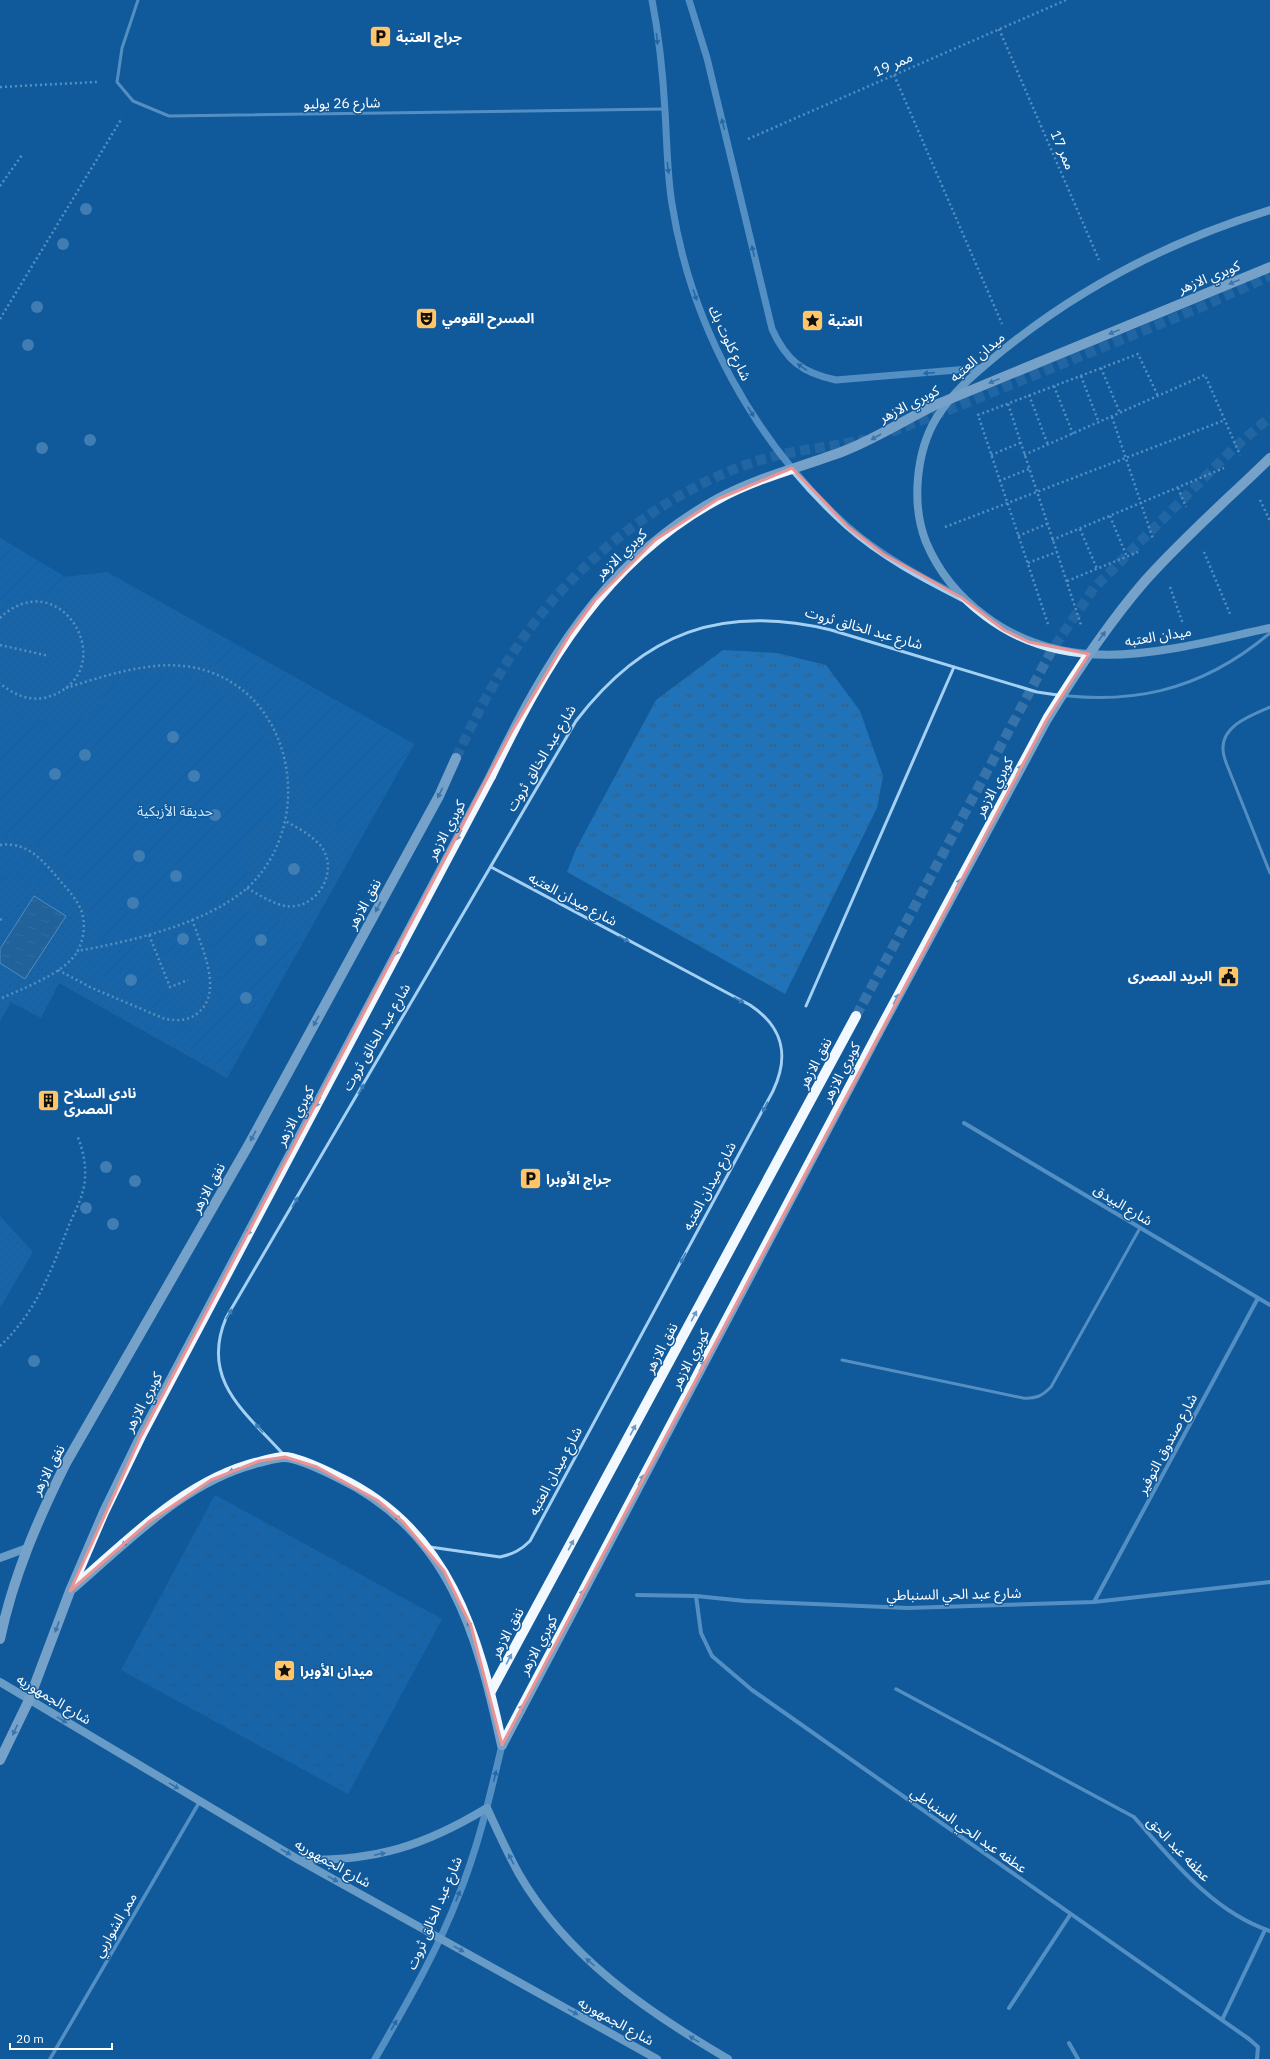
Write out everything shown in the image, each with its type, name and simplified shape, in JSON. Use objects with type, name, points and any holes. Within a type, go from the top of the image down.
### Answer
[{"type":"main road","name":"ميدان العتبه","points":[[1270,210],[1226,224],[1186,240],[1107,279],[1042,321],[1011,344],[981,368],[954,394],[936,418],[924,446],[918,483],[918,506],[924,535],[933,558],[946,579],[962,598],[1004,630],[1029,642],[1056,649],[1090,654],[1124,655],[1151,653],[1270,628]]},
{"type":"main road","name":"كوبري الازهر","points":[[0,1760],[29,1700],[70,1591],[104,1512],[141,1436],[491,776],[512,731],[570,634],[595,600],[629,564],[655,540],[718,498],[752,482],[817,461],[873,439],[895,425],[933,406],[1270,267]]},
{"type":"main road","name":"كوبري الازهر","points":[[502,1745],[878,1033],[1047,719],[1076,672],[1109,626],[1144,583],[1182,542],[1270,458]]},
{"type":"main road","name":"نفق الازهر","points":[[0,1639],[27,1548],[45,1505],[66,1463],[248,1146],[439,796],[456,758]]},
{"type":"main road","name":"نفق الازهر","points":[[490,1693],[856,1016]]},
{"type":"main road","points":[[70,1591],[150,1521],[189,1492],[234,1469],[285,1457],[317,1467],[348,1482],[377,1500],[403,1522],[426,1547],[444,1571],[471,1626],[490,1693],[502,1745]]},
{"type":"main road","points":[[0,1558],[27,1548]]},
{"type":"main road","name":"شارع الجمهوريه","points":[[0,1682],[299,1860],[657,2059]]},
{"type":"main road","points":[[299,1860],[339,1860],[365,1857],[398,1850],[429,1840],[487,1808]]},
{"type":"main road","name":"شارع الجمهوريه","points":[[487,1808],[502,1842],[519,1874],[561,1933],[587,1960],[616,1985],[654,2014],[728,2059]]},
{"type":"street","name":"شارع كلوت بك","points":[[652,0],[665,109],[666,156],[672,204],[681,250],[695,296],[712,340],[733,382],[758,423],[786,461],[815,495],[848,526],[883,554],[922,578],[962,598]]},
{"type":"street","points":[[689,0],[707,58],[772,329],[779,345],[790,358],[803,369],[819,377],[836,380],[981,368]]},
{"type":"street","name":"شارع البيدق","points":[[964,1123],[1270,1304]]},
{"type":"street","name":"شارع صندوق التوفير","points":[[1094,1602],[1258,1298]]},
{"type":"street","name":"شارع عبد الحي السنباطي","points":[[637,1595],[696,1596],[745,1602],[908,1608],[1094,1602],[1270,1582]]},
{"type":"street","name":"عطفه عبد الحي السنباطي","points":[[696,1596],[701,1633],[712,1656],[752,1690],[1070,1915],[1249,2038],[1258,2047],[1257,2059]]},
{"type":"street","points":[[896,1689],[1134,1817]]},
{"type":"street","name":"شارع عبد الخالق ثروت","points":[[375,2059],[418,1983],[459,1896],[487,1808],[502,1745]]},
{"type":"street","name":"ممر الشواربي","points":[[50,2059],[200,1801]]},
{"type":"street","name":"عطفه عبد الحق","points":[[1134,1817],[1191,1881],[1248,1923],[1270,1931]]},
{"type":"street","points":[[1009,2008],[1070,1915]]},
{"type":"street","points":[[1222,2020],[1265,1930]]},
{"type":"street","points":[[1069,2043],[1078,2059]]},
{"type":"lane","points":[[117,82],[122,48],[138,0]]},
{"type":"lane","name":"شارع 26 يوليو","points":[[117,82],[133,101],[169,116],[665,109]]},
{"type":"lane","name":"شارع عبد الخالق ثروت","points":[[285,1457],[231,1397],[223,1383],[218,1361],[220,1334],[226,1318],[576,721],[595,696],[630,664],[671,639],[700,628],[733,621],[766,620],[799,622],[831,630],[1037,692],[1069,698],[1101,699],[1134,696],[1165,690],[1196,679],[1226,665],[1253,647],[1270,633]]},
{"type":"lane","points":[[806,1006],[954,667]]},
{"type":"lane","points":[[1270,707],[1240,721],[1228,733],[1223,748],[1226,765],[1270,873]]},
{"type":"lane","name":"شارع ميدان العتبه","points":[[426,1547],[500,1557],[522,1549],[530,1541],[773,1091],[780,1076],[783,1059],[781,1043],[774,1028],[764,1015],[750,1005],[491,868]]},
{"type":"lane","points":[[842,1360],[1023,1398],[1033,1399],[1044,1395],[1051,1387],[1140,1228]]},
{"type":"path","name":"ممر 19","points":[[729,147],[1066,0]]},
{"type":"path","name":"ممر 17","points":[[999,29],[1107,279]]},
{"type":"path","points":[[894,75],[1011,344]]},
{"type":"path","points":[[0,86],[117,82]]},
{"type":"path","points":[[0,319],[133,101]]},
{"type":"path","points":[[0,186],[22,155]]},
{"type":"path","points":[[1056,649],[978,415],[1138,354],[1158,396]]},
{"type":"path","points":[[1101,368],[1120,413]]},
{"type":"path","points":[[1024,455],[1205,375],[1242,460]]},
{"type":"path","points":[[1081,376],[1099,423]]},
{"type":"path","points":[[1054,386],[1074,434]]},
{"type":"path","points":[[1029,395],[1048,445]]},
{"type":"path","points":[[1008,404],[1090,654]]},
{"type":"path","points":[[1112,417],[1155,545]]},
{"type":"path","points":[[924,535],[1225,420]]},
{"type":"path","points":[[991,455],[1020,443]]},
{"type":"path","points":[[1052,540],[1228,467]]},
{"type":"path","points":[[999,481],[1029,469]]},
{"type":"path","points":[[1178,488],[1187,510]]},
{"type":"path","points":[[1259,498],[1270,521]]},
{"type":"path","points":[[1110,516],[1126,557]]},
{"type":"path","points":[[1018,536],[1047,524]]},
{"type":"path","points":[[1080,528],[1097,570]]},
{"type":"path","points":[[1202,546],[1239,635]]},
{"type":"path","points":[[1067,581],[1141,551]]},
{"type":"path","points":[[1028,563],[1057,552]]},
{"type":"path","points":[[1168,581],[1190,645]]},
{"type":"path","points":[[0,618],[7,611],[19,605],[32,602],[45,603],[58,608],[69,615],[80,632],[83,652],[81,666],[75,678],[66,688]]},
{"type":"path","points":[[0,645],[49,656]]},
{"type":"path","points":[[0,683],[7,690],[18,696],[43,698],[66,688],[116,673],[143,668],[170,666],[197,668],[228,680],[246,691],[260,705],[271,722],[282,748],[288,776],[288,805],[285,821],[277,846],[264,869],[247,888],[230,901],[211,911],[149,935],[77,951]]},
{"type":"path","points":[[247,888],[272,902],[286,906],[301,905],[314,898],[323,887],[328,874],[327,859],[321,846],[298,828],[285,821]]},
{"type":"path","points":[[0,845],[16,846],[36,854],[74,898],[81,911],[84,924],[83,938],[77,951],[69,962],[58,970],[0,999]]},
{"type":"path","points":[[58,970],[92,988],[165,1019],[175,1021],[186,1020],[203,1008],[209,999],[211,989],[210,978],[192,918]]},
{"type":"path","points":[[0,919],[4,921]]},
{"type":"path","points":[[149,935],[170,987],[188,980]]},
{"type":"path","points":[[0,1346],[29,1313],[46,1284],[80,1198],[85,1181],[85,1163],[83,1149],[77,1135]]},
{"type":"highlighted area","points":[[792,468],[848,527],[883,554],[962,598],[1004,630],[1029,642],[1089,654],[1047,719],[502,1745],[471,1626],[444,1571],[403,1522],[377,1500],[317,1467],[285,1457],[259,1461],[211,1480],[150,1521],[70,1591],[141,1436],[512,731],[570,634],[595,600],[655,540],[718,499]]},
{"type":"green space","name":"حديقة الأزبكية","points":[[0,538],[65,577],[107,572],[414,744],[227,1078],[59,983],[41,1018],[11,1002],[0,1021]]},
{"type":"green space","points":[[0,538],[65,577],[60,592],[28,595],[0,607]]},
{"type":"green space","points":[[217,634],[414,744],[361,838],[308,809],[306,790],[297,755],[290,738],[271,708],[243,682],[203,660]]},
{"type":"green space","points":[[723,650],[777,653],[826,665],[860,711],[883,776],[877,808],[785,994],[567,872],[576,849],[656,700]]},
{"type":"green space","points":[[152,673],[177,676],[200,682],[221,692],[240,704],[256,720],[268,739],[277,761],[282,786],[281,809],[278,818],[275,821],[256,826],[247,834],[243,846],[248,873],[241,886],[186,916],[132,934],[99,940],[76,886],[53,855],[38,845],[21,838],[0,836],[0,712],[10,716],[34,721],[59,722],[71,720],[95,711],[105,693],[114,684],[126,678]]},
{"type":"green space","points":[[0,853],[15,855],[28,861],[52,879],[45,891],[10,868],[0,883]]},
{"type":"green space","points":[[250,904],[303,934],[228,1073],[150,1031],[145,1018],[180,1027],[188,1027],[204,1021],[216,1010],[219,1004],[221,983],[208,933],[214,922],[224,914]]},
{"type":"green space","points":[[191,929],[198,949],[195,962],[179,955],[164,960],[158,939]]},
{"type":"green space","points":[[145,941],[152,973],[161,992],[167,999],[176,1002],[188,1000],[181,1012],[163,1014],[84,974],[96,953]]},
{"type":"green space","points":[[0,1216],[33,1252],[0,1308]]},
{"type":"green space","points":[[215,1495],[442,1619],[348,1794],[121,1670]]},
{"type":"water","points":[[34,896],[66,916],[25,979],[0,963],[0,949]]},
{"type":"tunnel","points":[[891,432],[944,412],[1199,308],[1270,276]]},
{"type":"tunnel","points":[[856,1016],[1052,650],[1094,588],[1232,450],[1270,417]]},
{"type":"tunnel","points":[[456,758],[501,671],[540,615],[592,560],[621,536],[652,513],[684,493],[717,476],[751,463],[779,455],[866,439]]},
{"type":"place","name":"جراج العتبة","points":[[380,37]]},
{"type":"place","name":"المسرح القومي","points":[[426,318]]},
{"type":"place","name":"العتبة","points":[[813,321]]},
{"type":"place","name":"البريد المصرى","points":[[1228,976]]},
{"type":"place","name":"نادى السلاح المصرى","points":[[48,1101]]},
{"type":"place","name":"جراج الأوبرا","points":[[530,1179]]},
{"type":"place","name":"ميدان الأوبرا","points":[[284,1671]]}]
